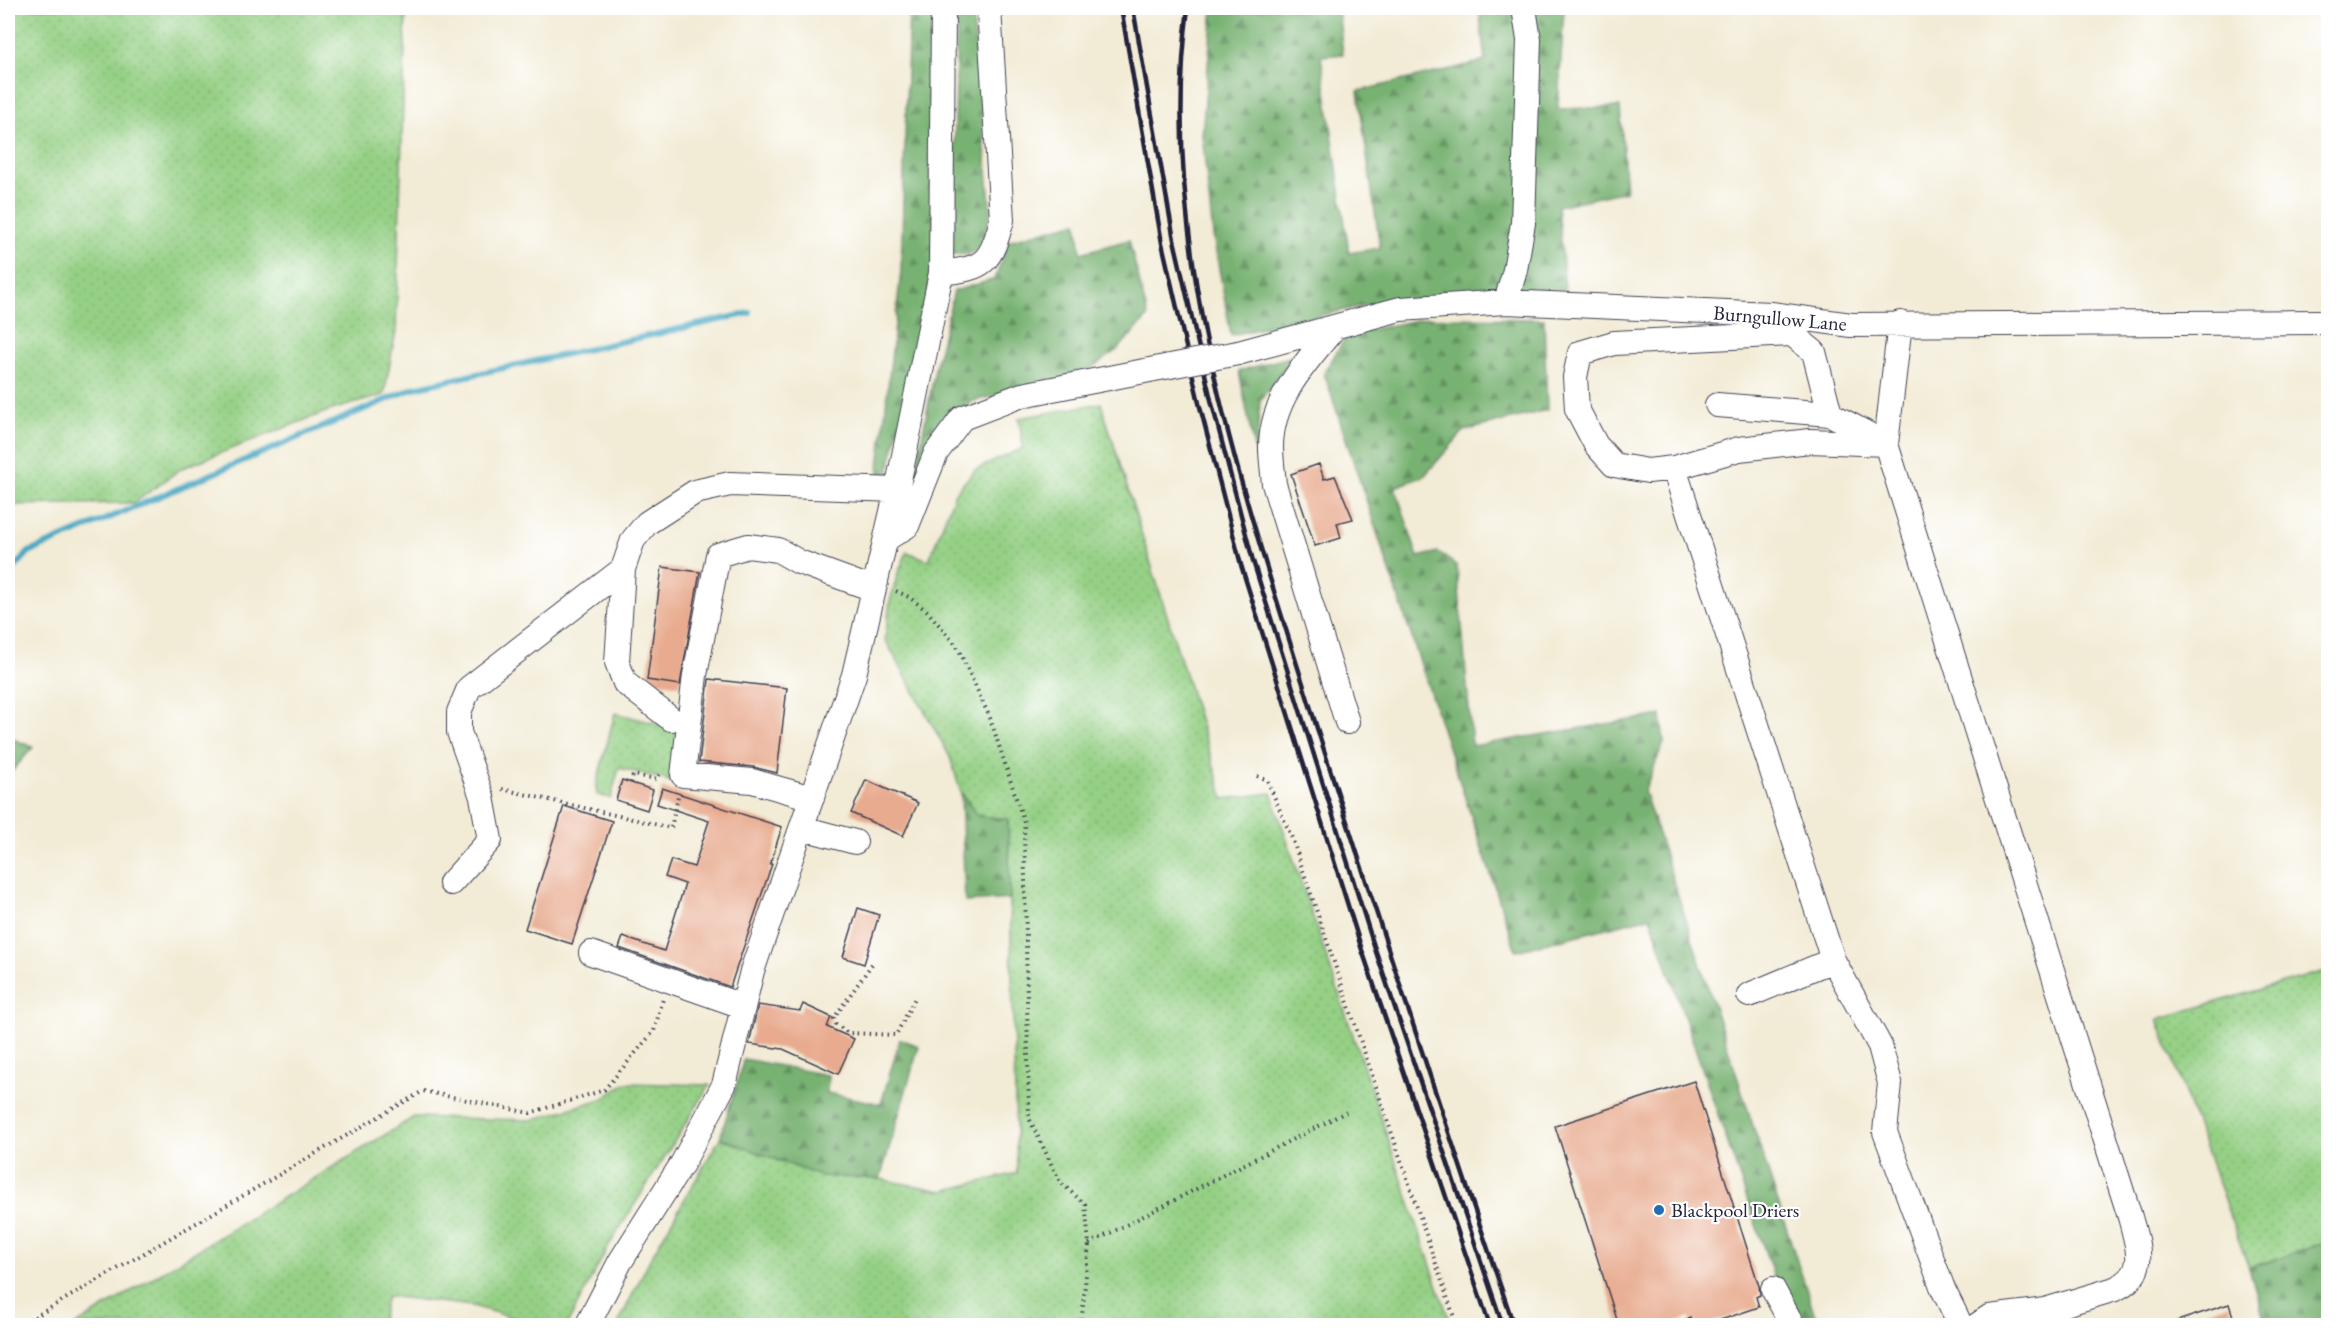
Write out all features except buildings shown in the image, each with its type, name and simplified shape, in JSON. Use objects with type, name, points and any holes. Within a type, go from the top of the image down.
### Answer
[{"type":"street","points":[[586,1326],[620,1262],[682,1164],[724,1085],[752,971],[854,675],[897,490],[940,273],[944,8]]},
{"type":"street","points":[[940,273],[968,270],[983,264],[995,245],[1002,220],[989,8]]},
{"type":"street","points":[[1506,302],[1515,270],[1522,223],[1529,40],[1524,8]]},
{"type":"street","name":"Burngullow Lane","points":[[886,539],[907,526],[936,453],[962,418],[1022,395],[1238,353],[1400,309],[1506,302],[1771,314],[1851,325],[2328,322]]},
{"type":"street","points":[[1899,323],[1886,444],[2138,1248],[2139,1260],[2134,1276],[2125,1285],[2048,1318],[1989,1317],[1976,1326]]},
{"type":"street","points":[[1335,327],[1302,367],[1278,407],[1271,446],[1274,484],[1347,722]]},
{"type":"street","points":[[1830,414],[1814,352],[1792,334],[1614,343],[1580,353],[1575,377],[1577,409],[1596,445],[1614,465],[1648,471],[1674,468],[1739,449],[1810,441],[1886,444]]},
{"type":"street","points":[[1717,405],[1830,414],[1886,444]]},
{"type":"street","points":[[1674,468],[1833,960],[1880,1046],[1890,1083],[1885,1132],[1943,1289],[1961,1326]]},
{"type":"street","points":[[671,719],[625,683],[617,662],[623,569],[633,540],[647,523],[695,492],[730,484],[897,490]]},
{"type":"street","points":[[812,798],[752,782],[672,773],[695,675],[718,555],[748,546],[778,550],[799,562],[862,585],[876,582]]},
{"type":"street","points":[[451,883],[490,840],[482,797],[459,732],[459,712],[469,688],[623,569]]},
{"type":"street","points":[[802,828],[855,842]]},
{"type":"street","points":[[591,953],[742,1006]]},
{"type":"street","points":[[1749,995],[1833,960]]},
{"type":"street","points":[[1783,1326],[1773,1289],[1793,1326]]},
{"type":"path","points":[[876,582],[909,597],[927,611],[957,646],[990,718],[1024,822],[1029,1118],[1060,1182],[1085,1204],[1089,1244],[1081,1326]]},
{"type":"path","points":[[477,784],[671,828],[672,773],[657,779],[633,775],[631,783]]},
{"type":"path","points":[[1257,776],[1268,780],[1292,838],[1456,1326]]},
{"type":"path","points":[[872,964],[834,1018],[836,1024],[848,1032],[896,1035],[915,998]]},
{"type":"path","points":[[20,1326],[423,1091],[530,1113],[604,1090],[654,1031],[668,980]]},
{"type":"path","points":[[1089,1244],[1346,1112]]},
{"type":"green space","points":[[8,8],[406,8],[396,331],[384,395],[328,411],[182,468],[134,503],[8,505]]},
{"type":"green space","points":[[909,8],[931,8],[934,250],[923,330],[887,477],[878,476],[901,271]]},
{"type":"green space","points":[[957,8],[972,8],[991,213],[981,248],[967,255],[953,254]]},
{"type":"green space","points":[[1213,8],[1338,8],[1343,54],[1321,56],[1349,253],[1380,248],[1358,91],[1485,61],[1479,8],[1564,8],[1558,109],[1620,107],[1626,191],[1558,206],[1565,289],[1491,292],[1372,304],[1231,335],[1213,235],[1202,135]]},
{"type":"green space","points":[[1077,222],[1081,253],[1129,240],[1148,317],[1117,350],[1081,375],[973,401],[944,423],[913,486],[935,369],[954,291],[995,279],[1008,241]]},
{"type":"green space","points":[[1426,318],[1544,319],[1547,410],[1464,431],[1424,476],[1395,487],[1418,557],[1438,552],[1457,566],[1472,746],[1661,715],[1664,743],[1644,791],[1818,1325],[1810,1325],[1776,1283],[1650,917],[1516,951],[1324,373],[1347,335]]},
{"type":"green space","points":[[1293,356],[1260,401],[1256,458],[1239,371]]},
{"type":"green space","points":[[1101,403],[1224,799],[1271,793],[1451,1325],[617,1326],[650,1259],[720,1138],[820,1176],[880,1179],[942,1191],[1017,1173],[1008,819],[978,816],[961,793],[950,757],[885,639],[890,602],[907,552],[929,560],[955,493],[975,470],[1023,448],[1019,418]]},
{"type":"green space","points":[[615,713],[685,731],[671,781],[619,768],[611,798],[597,795],[596,786]]},
{"type":"green space","points":[[8,737],[33,747],[8,776]]},
{"type":"green space","points":[[961,793],[978,816],[1008,819],[1010,899],[965,902]]},
{"type":"green space","points":[[2328,970],[2328,1242],[2249,1268],[2158,1019]]},
{"type":"green space","points":[[900,1039],[919,1046],[880,1179],[820,1176],[720,1138],[744,1059],[828,1075],[827,1093],[881,1104]]},
{"type":"green space","points":[[626,1083],[710,1085],[609,1245],[567,1325],[538,1325],[473,1306],[387,1296],[380,1325],[76,1325],[414,1117],[531,1120],[602,1099]]},
{"type":"green space","points":[[2328,1242],[2328,1325],[2266,1325],[2249,1268]]},
{"type":"waterway","points":[[8,575],[29,552],[414,388],[750,313]]},
{"type":"railway","points":[[1121,8],[1162,243],[1199,403],[1241,565],[1362,950],[1490,1326]]},
{"type":"railway","points":[[1133,8],[1174,240],[1211,400],[1253,561],[1374,946],[1503,1326]]},
{"type":"railway","points":[[1188,8],[1181,99],[1185,190],[1196,281],[1213,371],[1262,551],[1316,725],[1514,1326]]},
{"type":"place","name":"Blackpool Driers","points":[[1659,1210]]}]
